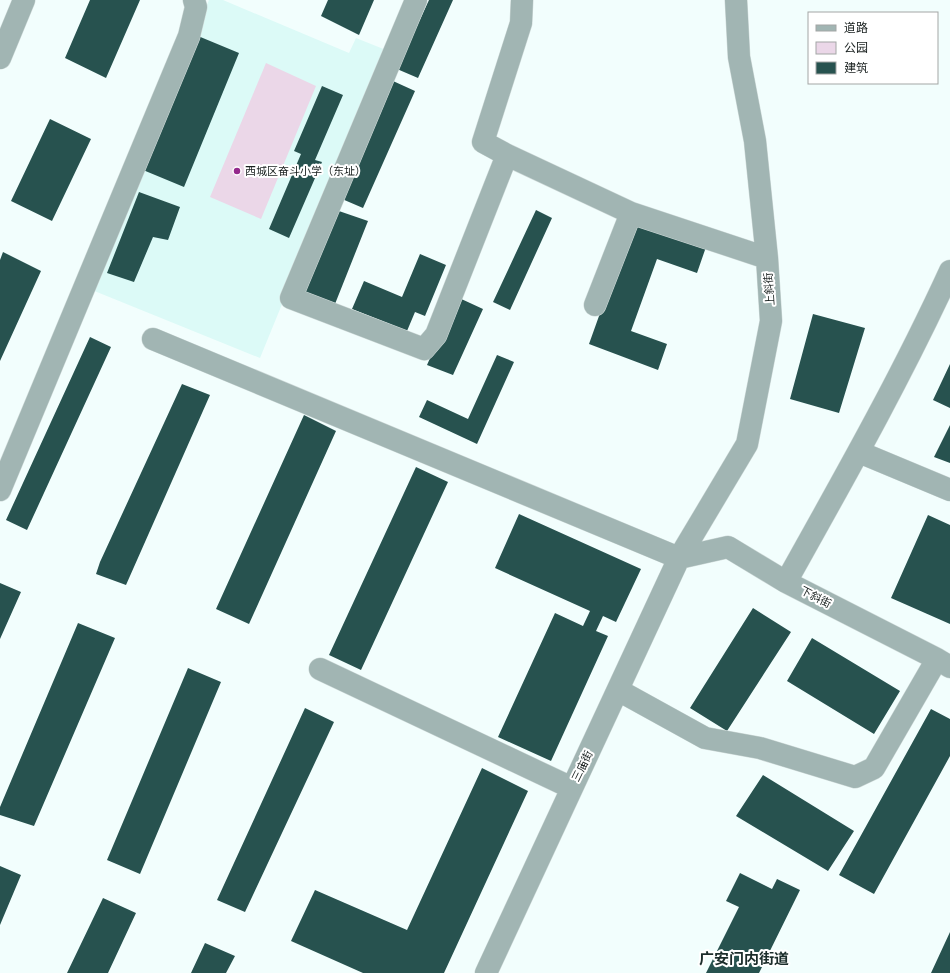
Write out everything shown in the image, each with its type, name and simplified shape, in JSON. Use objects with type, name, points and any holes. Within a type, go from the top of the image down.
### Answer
[{"type":"street","points":[[0,58],[24,0]]},
{"type":"street","points":[[0,490],[189,36],[196,6],[194,0]]},
{"type":"street","points":[[416,0],[291,298],[424,349],[436,335],[507,155]]},
{"type":"street","points":[[522,0],[522,23],[483,142],[507,155],[631,213],[767,258]]},
{"type":"street","name":"上斜街","points":[[679,558],[748,444],[771,321],[767,258],[755,141],[739,57],[736,0]]},
{"type":"street","points":[[595,305],[631,213]]},
{"type":"street","points":[[786,582],[859,452],[925,325],[950,271]]},
{"type":"street","points":[[153,339],[679,558]]},
{"type":"street","points":[[859,452],[950,490]]},
{"type":"street","name":"下斜街","points":[[679,558],[728,547],[786,582],[943,663]]},
{"type":"street","name":"三庙街","points":[[486,973],[679,558]]},
{"type":"street","points":[[618,690],[705,738],[760,748],[856,777],[874,768],[943,663]]},
{"type":"street","points":[[320,670],[572,788]]},
{"type":"shaded area","name":"西城区奋斗小学（东址）","points":[[209,0],[223,0],[349,53],[356,38],[386,50],[260,358],[87,288]]},
{"type":"green space","points":[[266,63],[316,86],[261,219],[210,197]]},
{"type":"building","points":[[90,0],[140,0],[106,78],[65,58]]},
{"type":"building","points":[[328,0],[374,0],[359,35],[321,16]]},
{"type":"building","points":[[429,0],[453,0],[418,78],[397,69]]},
{"type":"building","points":[[198,36],[239,53],[184,187],[143,170]]},
{"type":"building","points":[[393,81],[415,91],[363,208],[342,199]]},
{"type":"building","points":[[322,86],[343,95],[315,160],[322,162],[289,238],[269,229],[301,154],[294,151]]},
{"type":"building","points":[[50,119],[91,139],[52,221],[11,201]]},
{"type":"building","points":[[139,192],[180,207],[168,240],[153,237],[134,282],[107,273]]},
{"type":"building","points":[[336,210],[368,221],[335,304],[302,292]]},
{"type":"building","points":[[536,210],[552,218],[510,310],[493,302]]},
{"type":"building","points":[[633,221],[706,247],[697,273],[657,259],[631,331],[667,344],[658,370],[589,344]]},
{"type":"building","points":[[3,252],[41,271],[0,361],[0,260]]},
{"type":"building","points":[[420,254],[446,265],[425,316],[415,312],[407,331],[352,309],[364,281],[402,297]]},
{"type":"building","points":[[457,297],[483,309],[453,375],[427,365]]},
{"type":"building","points":[[813,314],[865,328],[839,413],[790,399]]},
{"type":"building","points":[[90,337],[111,347],[27,530],[6,520]]},
{"type":"building","points":[[497,355],[514,362],[477,444],[419,417],[427,400],[468,419]]},
{"type":"building","points":[[950,364],[950,408],[933,400]]},
{"type":"building","points":[[182,384],[210,395],[126,585],[96,574],[100,562]]},
{"type":"building","points":[[304,415],[336,431],[249,624],[216,609]]},
{"type":"building","points":[[950,425],[950,463],[934,457]]},
{"type":"building","points":[[416,467],[448,482],[361,670],[329,655]]},
{"type":"building","points":[[519,514],[641,569],[616,622],[603,616],[596,631],[608,636],[551,761],[498,737],[555,613],[583,626],[590,611],[495,568]]},
{"type":"building","points":[[928,515],[950,525],[950,624],[891,598]]},
{"type":"building","points":[[0,583],[21,592],[0,639]]},
{"type":"building","points":[[753,608],[791,632],[727,731],[690,708]]},
{"type":"building","points":[[78,623],[115,638],[34,826],[0,815],[0,807]]},
{"type":"building","points":[[812,638],[900,691],[874,734],[787,681]]},
{"type":"building","points":[[188,668],[221,682],[140,874],[107,860]]},
{"type":"building","points":[[305,708],[334,722],[245,912],[217,900]]},
{"type":"building","points":[[931,709],[950,719],[950,756],[874,894],[839,875]]},
{"type":"building","points":[[482,768],[528,791],[444,973],[363,973],[291,941],[315,890],[407,930]]},
{"type":"building","points":[[763,775],[854,831],[828,871],[736,816]]},
{"type":"building","points":[[0,866],[21,875],[0,925]]},
{"type":"building","points":[[740,873],[772,889],[777,879],[800,890],[759,973],[706,973],[739,907],[726,901]]},
{"type":"building","points":[[103,898],[136,913],[108,973],[67,973]]},
{"type":"building","points":[[950,932],[950,973],[931,973]]},
{"type":"building","points":[[205,943],[235,956],[226,973],[191,973]]},
{"type":"place","name":"西城区奋斗小学（东址）","points":[[237,171]]},
{"type":"district","name":"广安门内街道","points":[[744,959]]}]
